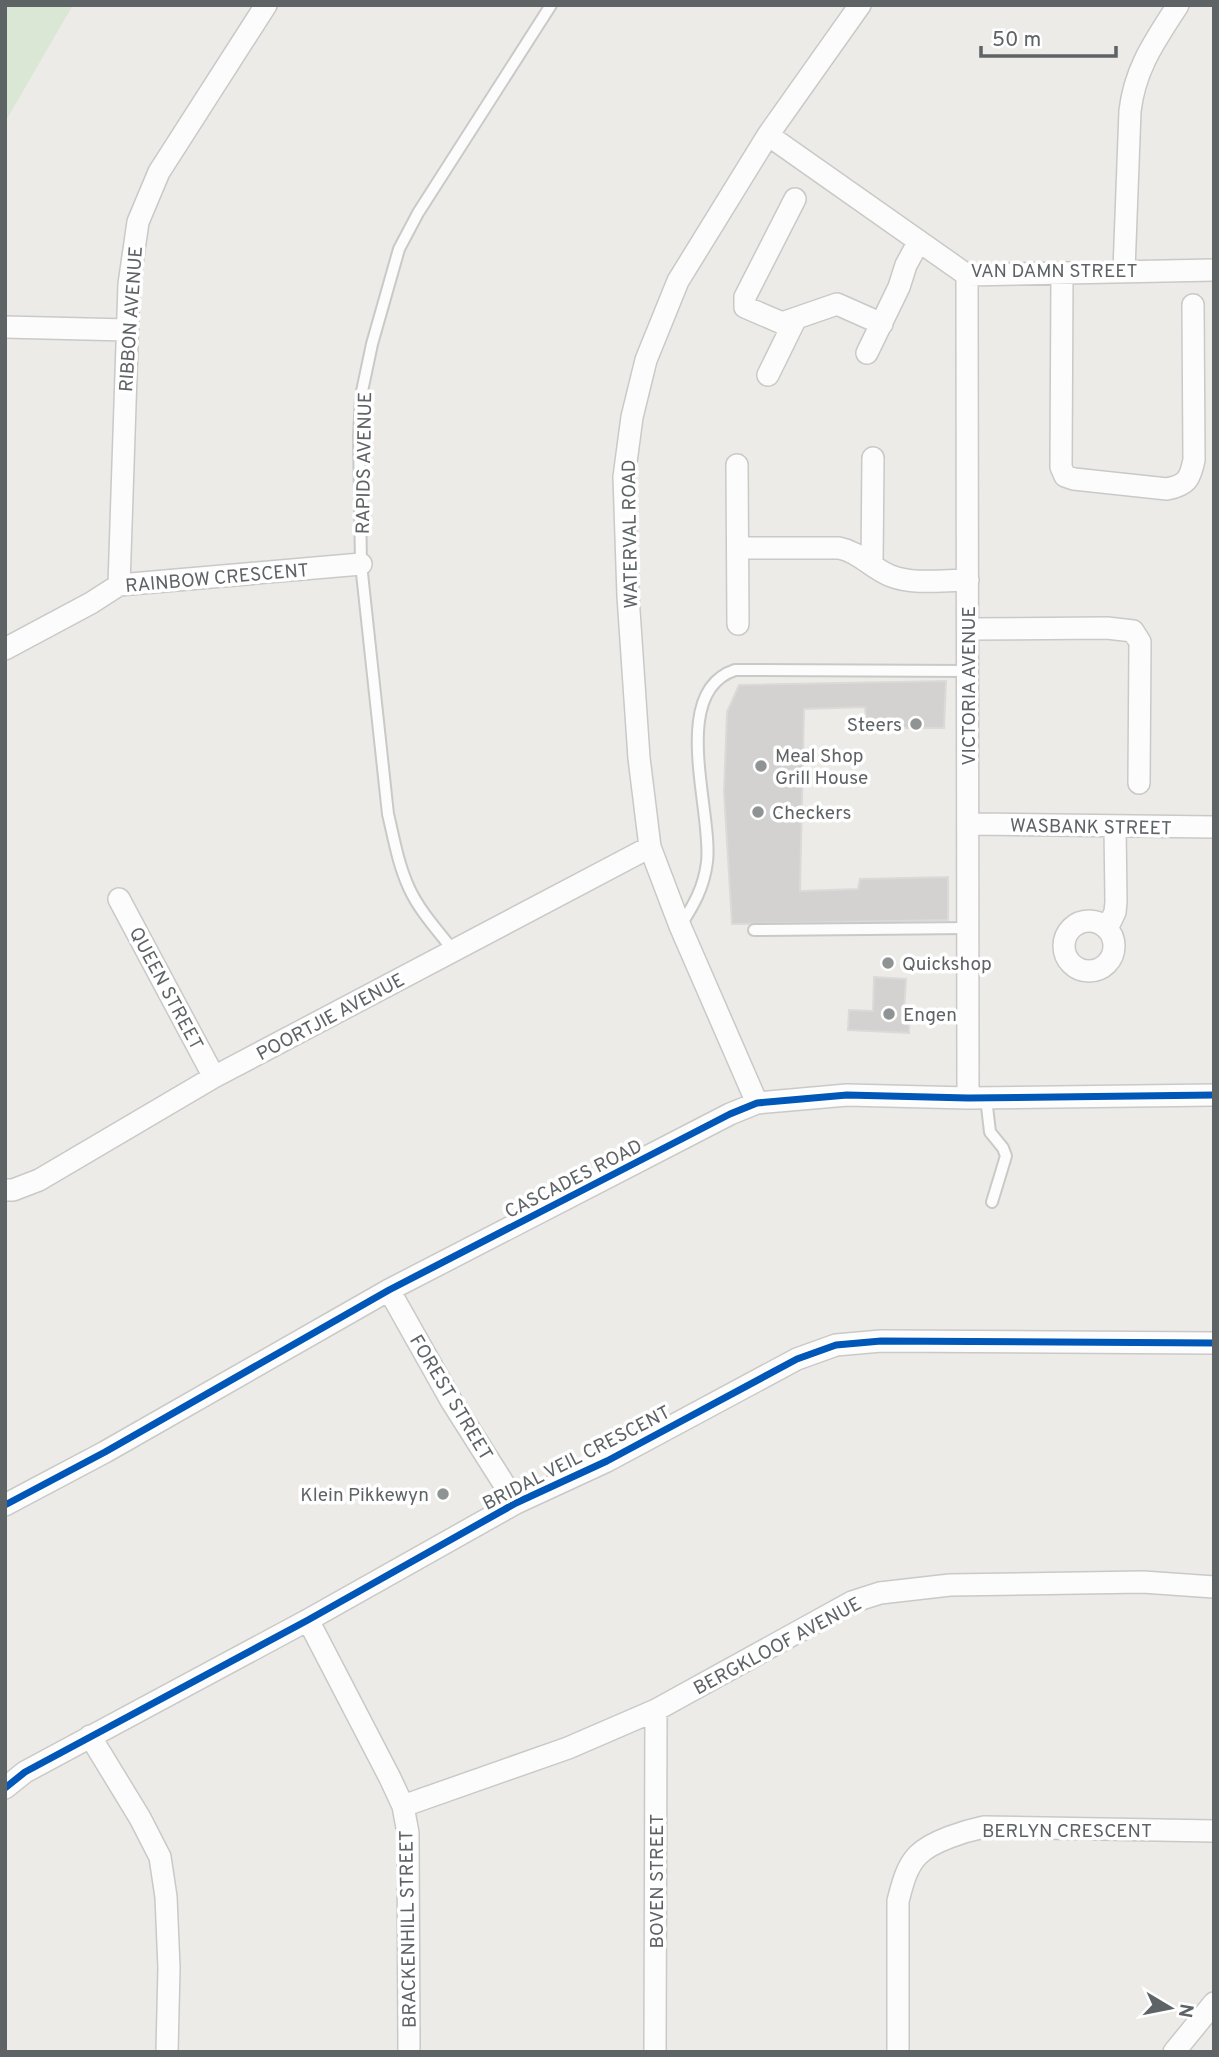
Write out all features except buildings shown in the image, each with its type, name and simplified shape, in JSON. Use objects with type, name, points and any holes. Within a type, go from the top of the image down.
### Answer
[{"type":"street","name":"RIBBON AVENUE","points":[[119,585],[127,330],[132,254],[138,222],[159,172],[266,5]]},
{"type":"street","name":"WATERVAL ROAD","points":[[757,1103],[680,926],[650,846],[639,758],[628,596],[624,477],[632,416],[646,360],[678,281],[768,135],[860,5]]},
{"type":"street","points":[[1124,270],[1133,86],[1144,58],[1178,5]]},
{"type":"street","name":"VAN DAMN STREET","points":[[768,135],[967,275],[1214,270]]},
{"type":"street","points":[[795,199],[744,302],[750,310],[782,323],[837,304],[882,324]]},
{"type":"street","points":[[867,353],[919,241]]},
{"type":"street","points":[[1062,274],[1061,467],[1065,476],[1074,479],[1167,489],[1180,486],[1186,481],[1194,460],[1193,305]]},
{"type":"street","name":"VICTORIA AVENUE","points":[[967,275],[968,928],[977,1098]]},
{"type":"street","points":[[768,374],[794,320]]},
{"type":"street","points":[[5,327],[127,330]]},
{"type":"street","points":[[872,565],[873,457]]},
{"type":"street","points":[[737,465],[738,624]]},
{"type":"street","points":[[738,548],[839,548],[850,550],[883,572],[902,579],[968,580]]},
{"type":"street","name":"RAINBOW CRESCENT","points":[[6,648],[119,585],[361,564]]},
{"type":"street","points":[[968,629],[1119,628],[1133,631],[1140,642],[1139,783]]},
{"type":"street","name":"WASBANK STREET","points":[[968,824],[1214,827]]},
{"type":"street","points":[[1107,929],[1115,912],[1116,902],[1115,826]]},
{"type":"street","name":"POORTJIE AVENUE","points":[[9,1190],[39,1180],[214,1077],[650,846]]},
{"type":"street","name":"QUEEN STREET","points":[[119,899],[214,1077]]},
{"type":"street","name":"CASCADES ROAD","points":[[5,1505],[389,1290],[730,1114],[757,1103],[847,1095],[977,1098],[1214,1095]]},
{"type":"street","name":"FOREST STREET","points":[[389,1290],[452,1402],[516,1503]]},
{"type":"street","name":"BRIDAL VEIL CRESCENT","points":[[5,1788],[25,1772],[308,1620],[516,1503],[607,1461],[797,1359],[836,1345],[881,1341],[1214,1343]]},
{"type":"street","name":"BERGKLOOF AVENUE","points":[[403,1806],[568,1748],[656,1710],[852,1602],[880,1593],[950,1585],[1143,1581],[1214,1587]]},
{"type":"street","name":"BRACKENHILL STREET","points":[[308,1620],[403,1806],[408,1833],[409,2052]]},
{"type":"street","name":"BOVEN STREET","points":[[655,2052],[656,1710]]},
{"type":"street","points":[[90,1736],[141,1818],[160,1857],[166,1896],[169,1968],[167,2052]]},
{"type":"street","name":"BERLYN CRESCENT","points":[[898,2052],[898,1901],[904,1877],[918,1855],[959,1832],[984,1827],[1214,1831]]},
{"type":"street","points":[[1174,2052],[1214,2003]]},
{"type":"lane","name":"RAPIDS AVENUE","points":[[453,950],[409,889],[388,814],[361,564],[361,397],[372,344],[399,249],[418,213],[551,5]]},
{"type":"lane","points":[[680,926],[697,900],[708,860],[707,826],[697,746],[702,702],[709,689],[725,673],[735,670],[968,671]]},
{"type":"lane","points":[[754,930],[968,928]]},
{"type":"lane","points":[[977,1098],[990,1132],[1006,1156],[992,1202]]},
{"type":"green space","points":[[5,5],[73,5],[5,122]]},
{"type":"cycle path","points":[[5,1505],[105,1452],[389,1290],[730,1114],[757,1103],[847,1095],[968,1098],[1214,1095]]},
{"type":"cycle path","points":[[5,1788],[25,1772],[308,1620],[516,1503],[607,1461],[797,1359],[836,1345],[881,1341],[1214,1343]]},
{"type":"place","name":"Steers","points":[[916,724]]},
{"type":"place","name":"Meal Shop Grill House","points":[[761,766]]},
{"type":"place","name":"Checkers","points":[[758,812]]},
{"type":"place","name":"Quickshop","points":[[888,963]]},
{"type":"place","name":"Engen","points":[[889,1014]]},
{"type":"place","name":"Klein Pikkewyn","points":[[443,1494]]}]
